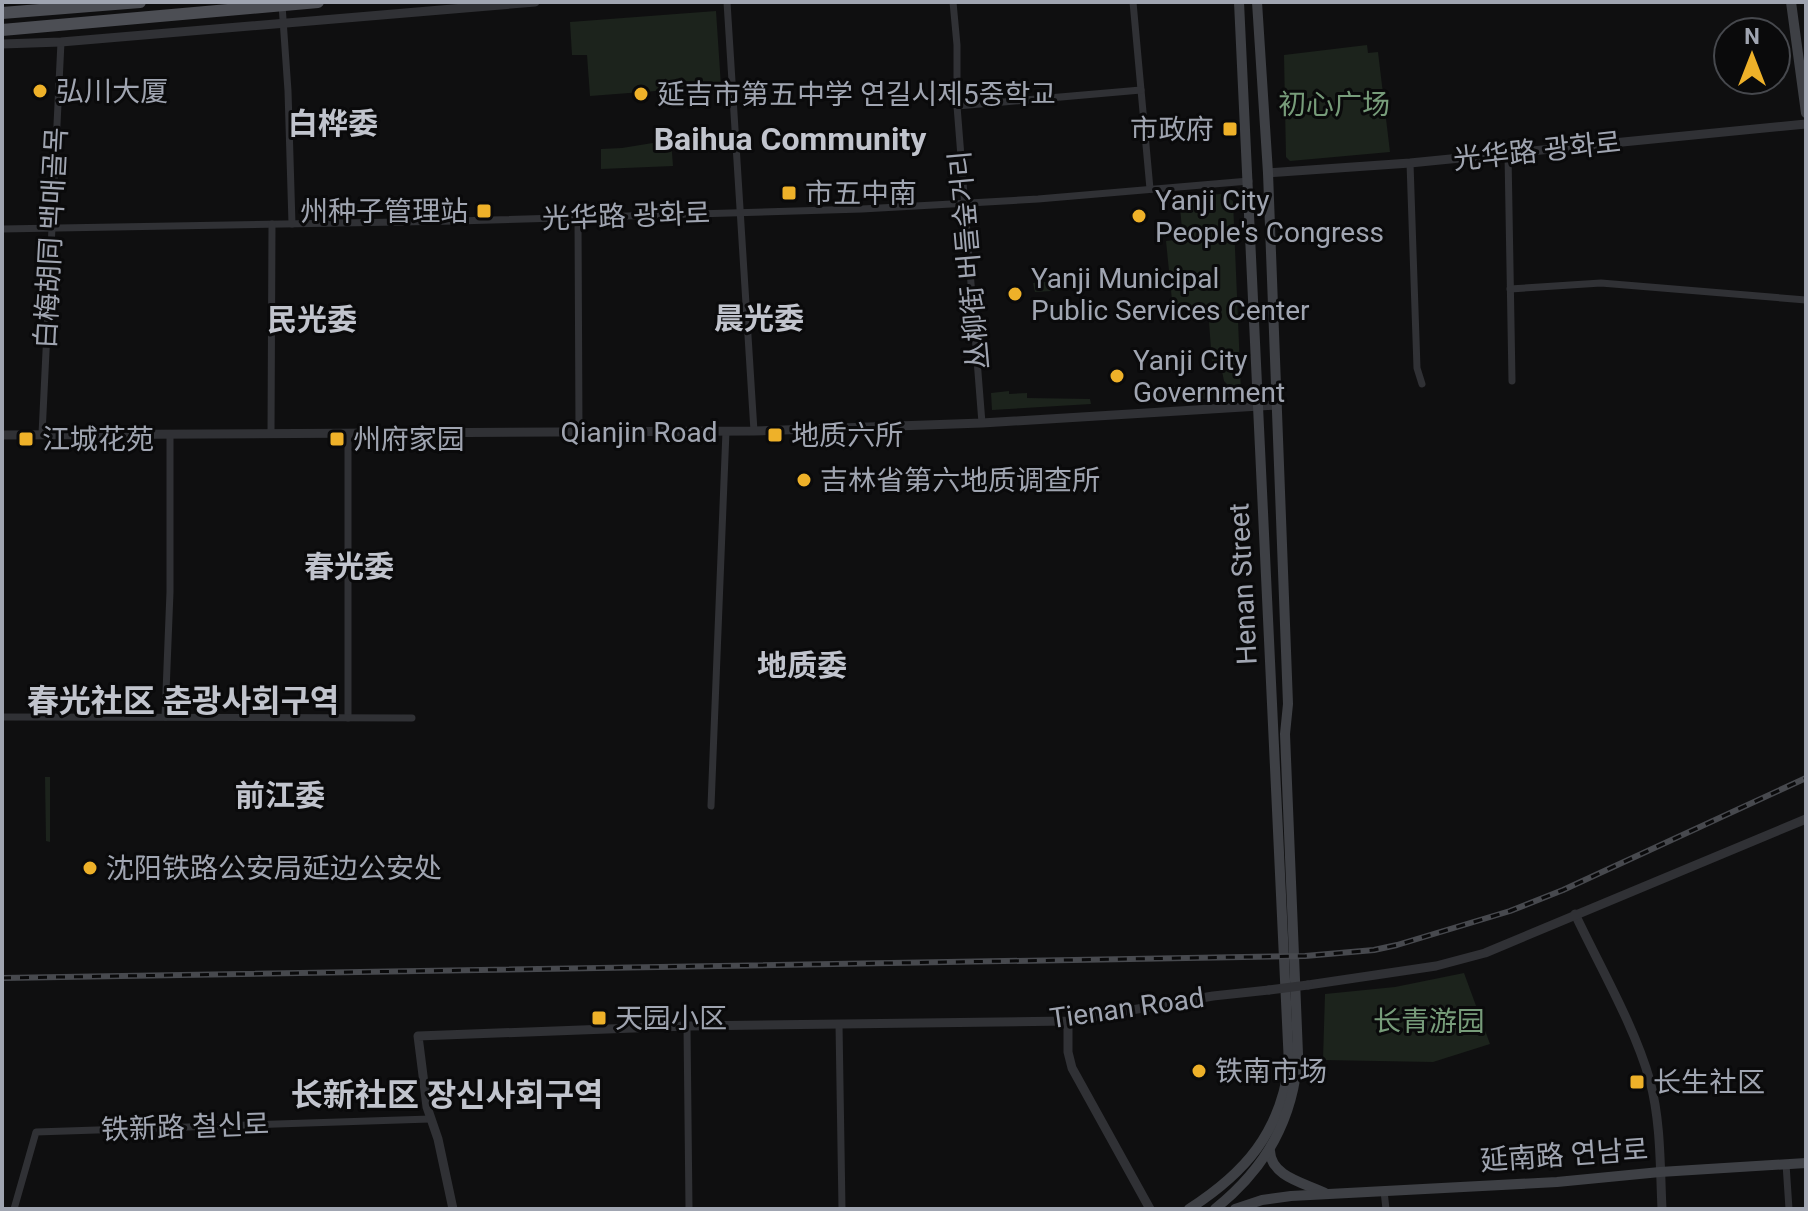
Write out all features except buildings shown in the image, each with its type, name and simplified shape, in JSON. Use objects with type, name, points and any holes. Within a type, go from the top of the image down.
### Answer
[{"type":"main road","points":[[22,2],[43,9]]},
{"type":"main road","points":[[2,13],[140,2]]},
{"type":"main road","points":[[2,41],[8,30],[318,2]]},
{"type":"main road","name":"Henan Street","points":[[1189,1209],[1218,1191],[1253,1154],[1272,1128],[1286,1086],[1289,1047],[1239,2]]},
{"type":"main road","name":"Henan Street","points":[[1257,2],[1268,173],[1298,1054],[1292,1098],[1284,1124],[1270,1151]]},
{"type":"main road","points":[[1791,2],[1806,113]]},
{"type":"main road","points":[[1265,551],[1280,550]]},
{"type":"main road","points":[[1270,1151],[1270,1160],[1282,1173],[1326,1194]]},
{"type":"main road","points":[[1215,1209],[1240,1188],[1270,1151]]},
{"type":"main road","name":"延南路 연남로","points":[[1235,1209],[1262,1200],[1326,1194],[1557,1182],[1806,1163]]},
{"type":"street","points":[[2,41],[61,42],[535,2]]},
{"type":"street","points":[[727,2],[754,431]]},
{"type":"street","name":"丛柳街 버들숲거리","points":[[953,2],[957,106],[982,423]]},
{"type":"street","points":[[1133,2],[1150,189]]},
{"type":"street","points":[[282,5],[292,224]]},
{"type":"street","name":"白梅胡同 백매골목","points":[[42,434],[61,42]]},
{"type":"street","points":[[957,106],[1141,90]]},
{"type":"street","name":"光华路 광화로","points":[[1268,173],[1410,163],[1806,124]]},
{"type":"street","points":[[1508,154],[1512,381]]},
{"type":"street","points":[[1410,163],[1417,368],[1422,384]]},
{"type":"street","name":"光华路 광화로","points":[[2,229],[134,229],[739,212],[965,203],[1249,181]]},
{"type":"street","points":[[578,218],[579,432]]},
{"type":"street","points":[[271,433],[272,224]]},
{"type":"street","points":[[1510,289],[1601,283],[1806,300]]},
{"type":"street","name":"Qianjin Road","points":[[2,435],[754,431],[982,423],[1276,405]]},
{"type":"street","points":[[711,806],[726,431]]},
{"type":"street","points":[[348,433],[348,718]]},
{"type":"street","points":[[165,717],[170,592],[170,435]]},
{"type":"street","points":[[2,717],[412,718]]},
{"type":"street","name":"Tienan Road","points":[[430,1119],[418,1036],[687,1026],[1068,1021],[1213,996],[1449,963],[1485,953],[1806,819]]},
{"type":"street","points":[[1575,914],[1636,1044],[1649,1080],[1655,1107],[1662,1209]]},
{"type":"street","points":[[1068,1021],[1068,1052],[1072,1068],[1150,1209]]},
{"type":"street","points":[[839,1024],[842,1209]]},
{"type":"street","points":[[687,1026],[689,1209]]},
{"type":"street","points":[[430,1119],[438,1139],[453,1209]]},
{"type":"street","name":"铁新路 철신로","points":[[14,1209],[36,1132],[430,1119]]},
{"type":"street","points":[[1786,1164],[1789,1209]]},
{"type":"street","points":[[1384,1191],[1386,1209]]},
{"type":"green space","points":[[716,11],[721,86],[590,96],[587,55],[572,55],[570,22]]},
{"type":"green space","name":"初心广场","points":[[1367,45],[1368,53],[1378,52],[1390,152],[1290,161],[1286,157],[1284,55]]},
{"type":"green space","points":[[671,140],[673,166],[601,169],[601,149]]},
{"type":"green space","points":[[1221,194],[1233,201],[1241,392],[1230,398],[1151,401],[1150,394],[1154,394],[1154,388],[1212,385],[1218,391],[1227,384],[1221,366],[1212,363],[1208,308],[1173,310],[1166,241],[1183,239],[1179,197]]},
{"type":"green space","points":[[1067,280],[1068,290],[1035,292],[1033,283]]},
{"type":"green space","points":[[1009,391],[1009,394],[1027,393],[1027,398],[1090,399],[1091,404],[992,410],[991,393]]},
{"type":"green space","points":[[45,777],[50,777],[50,842],[46,841]]},
{"type":"green space","name":"长青游园","points":[[1464,973],[1490,1044],[1433,1062],[1323,1060],[1325,994],[1395,987]]},
{"type":"railway","points":[[2,978],[1305,956],[1374,950],[1510,911],[1563,890],[1806,778]]},
{"type":"place","name":"弘川大厦","points":[[40,91]]},
{"type":"place","name":"延吉市第五中学 연길시제5중학교","points":[[641,94]]},
{"type":"place","name":"市政府","points":[[1230,129]]},
{"type":"place","name":"市五中南","points":[[789,193]]},
{"type":"place","name":"州种子管理站","points":[[484,211]]},
{"type":"place","name":"Yanji City People's Congress","points":[[1139,216]]},
{"type":"place","name":"Yanji Municipal Public Services Center","points":[[1015,294]]},
{"type":"place","name":"Yanji City Government","points":[[1117,376]]},
{"type":"place","name":"地质六所","points":[[775,435]]},
{"type":"place","name":"江城花苑","points":[[26,439]]},
{"type":"place","name":"州府家园","points":[[337,439]]},
{"type":"place","name":"吉林省第六地质调查所","points":[[804,480]]},
{"type":"place","name":"沈阳铁路公安局延边公安处","points":[[90,868]]},
{"type":"place","name":"天园小区","points":[[599,1018]]},
{"type":"place","name":"铁南市场","points":[[1199,1071]]},
{"type":"place","name":"长生社区","points":[[1637,1082]]},
{"type":"district","name":"白桦委","points":[[333,123]]},
{"type":"district","name":"Baihua Community","points":[[790,139]]},
{"type":"district","name":"晨光委","points":[[759,318]]},
{"type":"district","name":"民光委","points":[[312,319]]},
{"type":"district","name":"春光委","points":[[349,566]]},
{"type":"district","name":"地质委","points":[[802,665]]},
{"type":"district","name":"春光社区 춘광사회구역","points":[[183,701]]},
{"type":"district","name":"前江委","points":[[280,795]]},
{"type":"district","name":"长新社区 장신사회구역","points":[[447,1095]]}]
